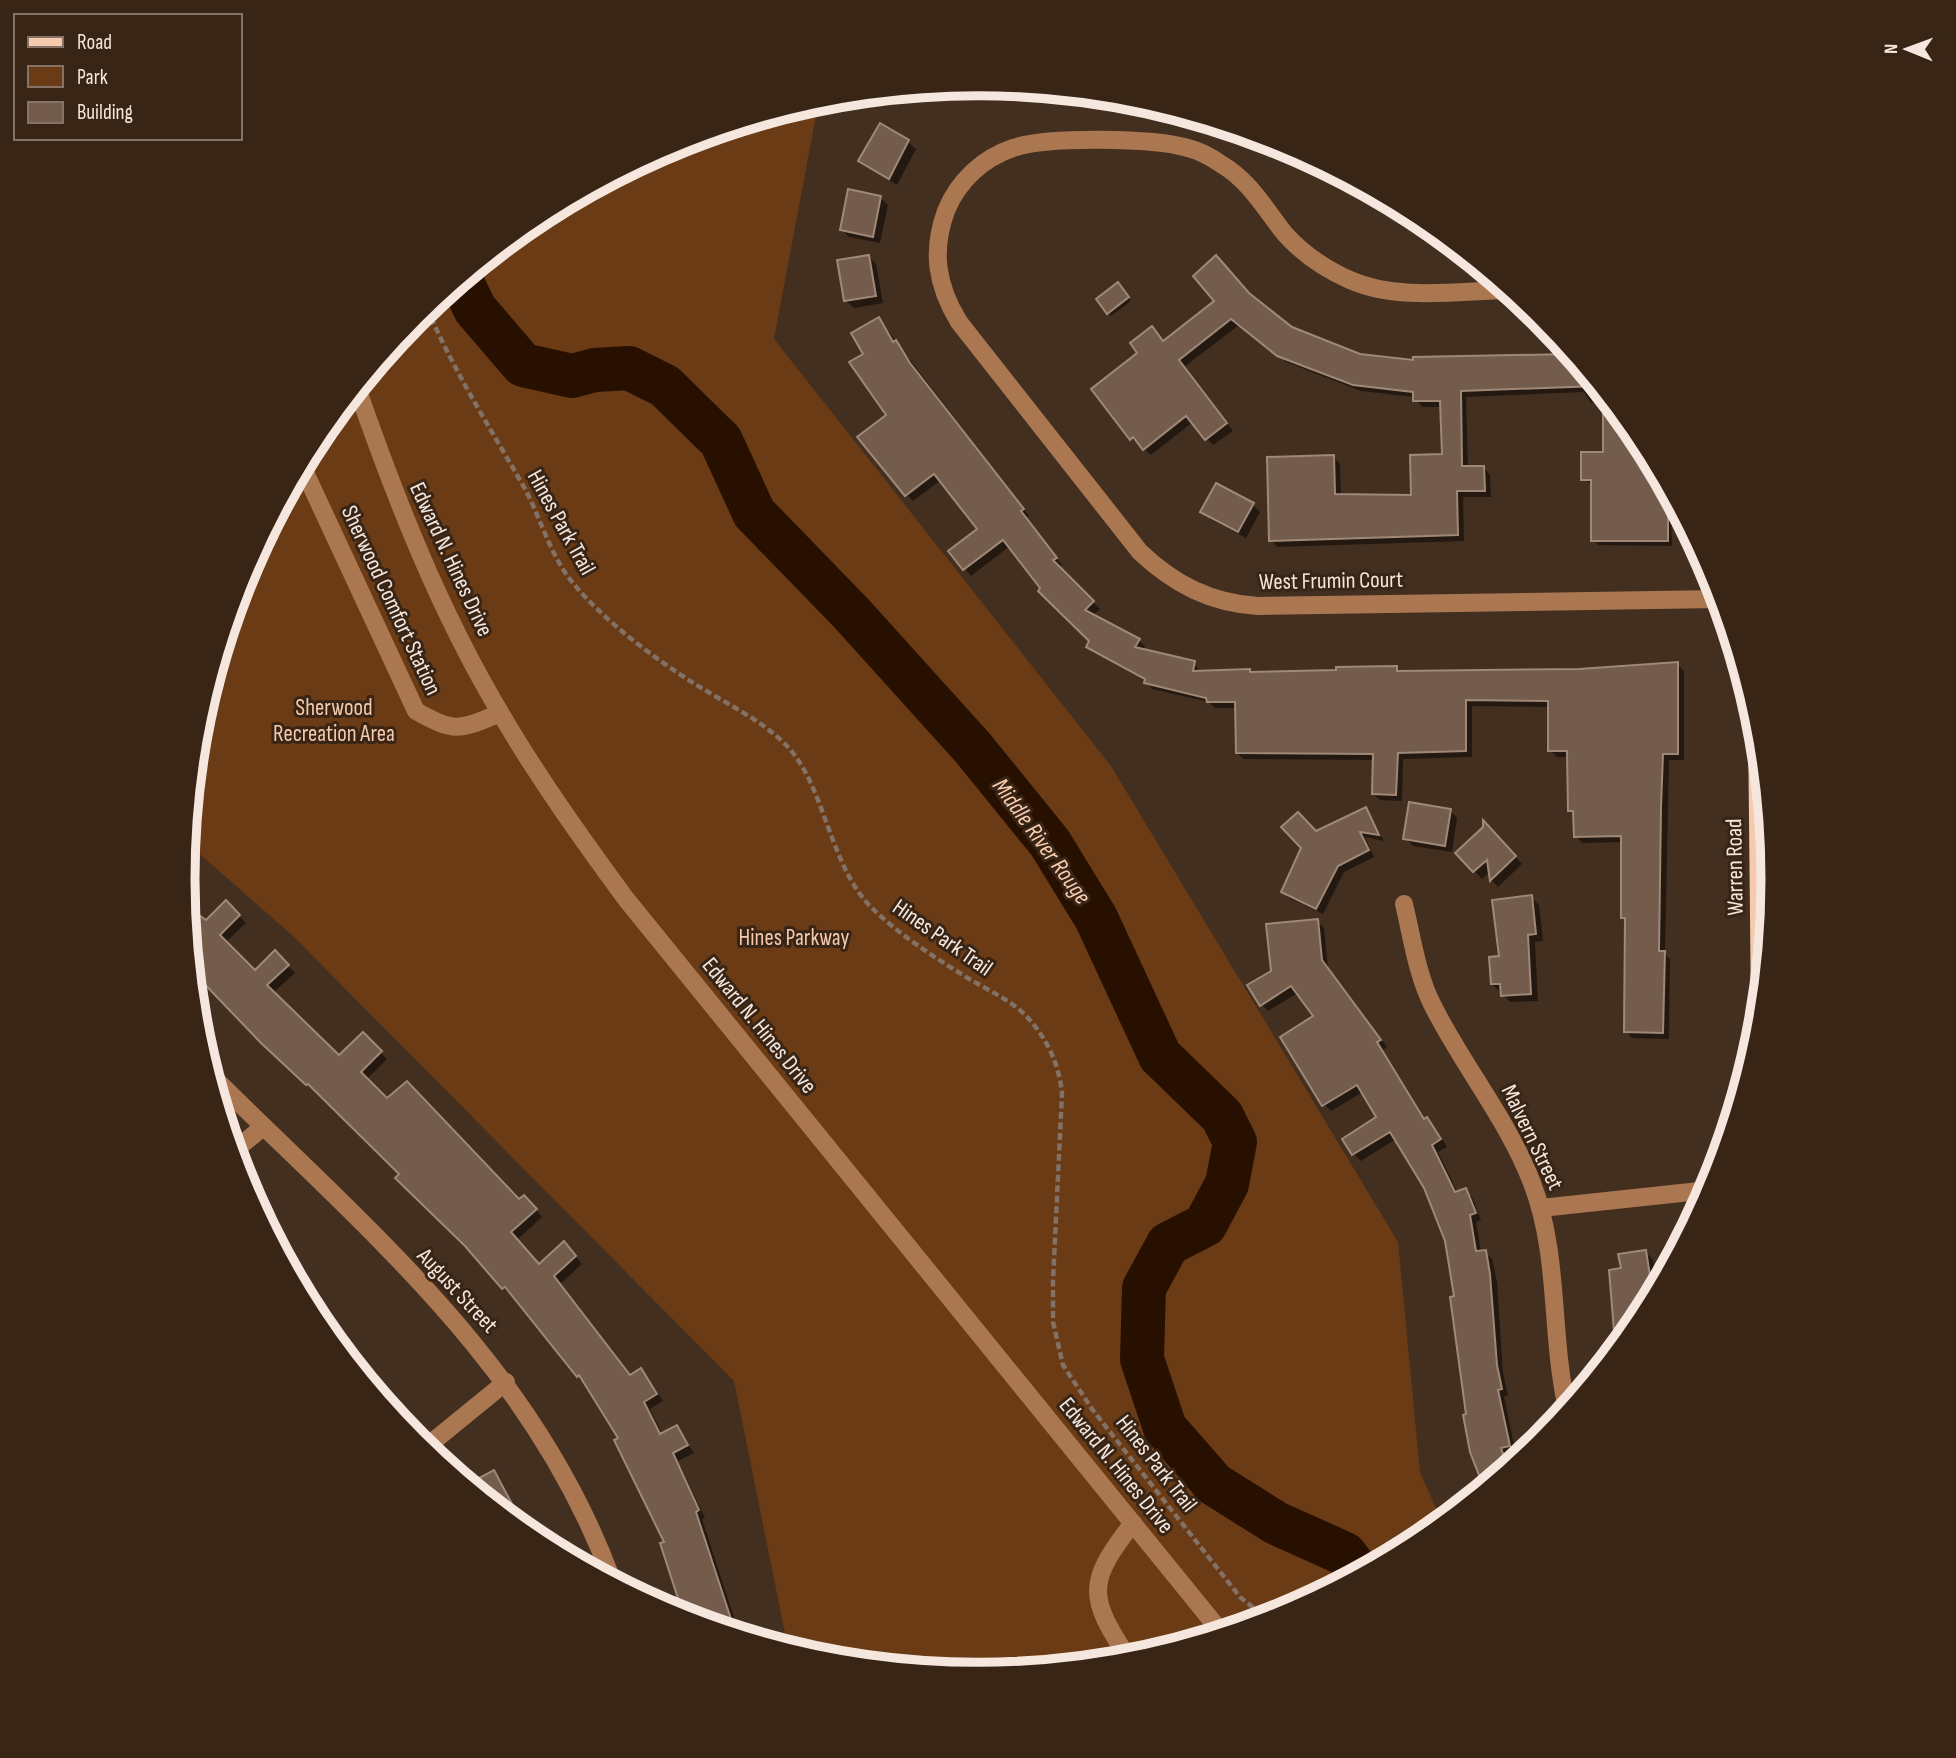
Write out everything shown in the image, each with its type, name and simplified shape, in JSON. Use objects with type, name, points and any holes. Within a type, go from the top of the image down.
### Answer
[{"type":"main road","name":"Warren Road","points":[[1758,818],[1759,927]]},
{"type":"street","name":"West Frumin Court","points":[[1494,290],[1396,291],[1352,281],[1313,260],[1299,248],[1239,176],[1204,154],[1188,148],[1132,141],[1046,142],[1016,146],[991,157],[961,184],[940,228],[937,254],[938,273],[947,302],[1140,552],[1174,582],[1216,600],[1258,606],[1709,599]]},
{"type":"street","name":"Edward N. Hines Drive","points":[[360,398],[389,479],[431,580],[500,713],[561,809],[626,899],[1215,1625]]},
{"type":"street","name":"Sherwood Comfort Station","points":[[307,477],[416,712],[441,725],[464,728],[500,713]]},
{"type":"street","name":"Malvern Street","points":[[1404,904],[1424,985],[1433,1006],[1492,1105],[1531,1180],[1541,1208],[1552,1269],[1566,1396]]},
{"type":"street","name":"August Street","points":[[224,1088],[433,1296],[506,1382],[536,1425],[570,1483],[607,1567]]},
{"type":"street","points":[[242,1144],[263,1127]]},
{"type":"street","points":[[1541,1208],[1695,1191]]},
{"type":"street","points":[[434,1441],[506,1382]]},
{"type":"street","points":[[1122,1648],[1104,1621],[1096,1591],[1107,1557],[1133,1523]]},
{"type":"path","name":"Hines Park Trail","points":[[432,320],[443,348],[524,489],[572,582],[605,615],[681,676],[760,724],[788,747],[801,767],[850,881],[870,906],[895,929],[945,964],[1026,1015],[1045,1038],[1059,1072],[1062,1093],[1053,1281],[1054,1322],[1063,1365],[1092,1409],[1240,1597],[1256,1610]]},
{"type":"green space","name":"Hines Parkway","points":[[817,113],[774,339],[1111,766],[1398,1242],[1420,1472],[1438,1512],[1369,1557],[1278,1602],[1181,1635],[1131,1647],[1029,1660],[978,1662],[876,1655],[786,1638],[734,1381],[293,936],[196,851],[197,828],[210,726],[237,627],[276,533],[327,444],[389,363],[425,326],[462,290],[543,228],[632,177],[678,156],[726,138]]},
{"type":"building","points":[[880,123],[909,140],[889,179],[858,161]]},
{"type":"building","points":[[848,189],[881,196],[873,237],[840,230]]},
{"type":"building","points":[[869,255],[876,296],[844,301],[837,260]]},
{"type":"building","points":[[1216,255],[1249,293],[1292,327],[1360,354],[1413,360],[1413,357],[1558,354],[1586,386],[1461,391],[1462,466],[1484,466],[1485,491],[1457,491],[1458,535],[1269,541],[1267,457],[1334,455],[1335,494],[1411,495],[1410,455],[1442,454],[1440,401],[1413,401],[1413,392],[1353,385],[1277,356],[1231,319],[1179,360],[1227,423],[1205,440],[1186,416],[1143,450],[1133,437],[1130,440],[1091,389],[1137,353],[1130,343],[1152,326],[1163,341],[1214,301],[1193,276]]},
{"type":"building","points":[[1118,282],[1129,297],[1107,314],[1096,299]]},
{"type":"building","points":[[879,317],[893,342],[896,340],[910,363],[1024,509],[1021,511],[1057,558],[1053,560],[1094,601],[1085,610],[1140,639],[1135,647],[1195,661],[1193,671],[1336,670],[1336,667],[1397,666],[1397,671],[1579,669],[1678,662],[1678,754],[1663,754],[1659,951],[1665,951],[1663,1033],[1624,1032],[1625,918],[1621,918],[1621,836],[1574,837],[1573,811],[1568,811],[1567,751],[1548,751],[1548,701],[1466,700],[1466,751],[1398,753],[1396,795],[1372,794],[1373,754],[1236,753],[1235,702],[1207,702],[1206,698],[1144,683],[1145,679],[1086,647],[1089,641],[1038,591],[1040,588],[1003,540],[963,570],[948,551],[977,529],[934,474],[905,496],[857,437],[886,415],[849,362],[863,354],[851,333]]},
{"type":"building","points":[[1603,408],[1629,444],[1668,510],[1668,541],[1591,541],[1591,480],[1581,480],[1581,452],[1603,452]]},
{"type":"building","points":[[1216,483],[1254,503],[1238,532],[1200,512]]},
{"type":"building","points":[[1409,802],[1451,809],[1445,846],[1403,839]]},
{"type":"building","points":[[1366,807],[1379,835],[1360,832],[1369,850],[1338,866],[1316,909],[1281,892],[1301,848],[1281,827],[1298,812],[1316,831]]},
{"type":"building","points":[[1483,820],[1516,856],[1490,881],[1487,860],[1473,872],[1455,853],[1483,827]]},
{"type":"building","points":[[1532,895],[1536,934],[1528,935],[1531,994],[1501,996],[1500,984],[1491,984],[1489,957],[1499,956],[1492,900]]},
{"type":"building","points":[[226,900],[240,915],[220,935],[255,970],[275,950],[289,965],[267,985],[339,1055],[363,1032],[382,1051],[361,1072],[387,1098],[407,1081],[519,1199],[524,1195],[537,1209],[511,1232],[539,1264],[564,1241],[576,1256],[554,1276],[630,1375],[641,1368],[657,1394],[644,1402],[660,1434],[677,1425],[688,1445],[673,1453],[699,1510],[696,1512],[732,1622],[679,1602],[660,1543],[664,1542],[614,1440],[618,1438],[579,1375],[577,1377],[505,1287],[502,1289],[465,1246],[395,1178],[399,1174],[308,1084],[261,1043],[202,982],[196,913],[206,920]]},
{"type":"building","points":[[1318,919],[1322,960],[1381,1040],[1377,1042],[1424,1119],[1427,1117],[1441,1139],[1432,1145],[1455,1192],[1466,1188],[1476,1213],[1470,1215],[1476,1251],[1486,1250],[1497,1365],[1502,1389],[1498,1390],[1510,1446],[1501,1448],[1504,1458],[1481,1479],[1470,1452],[1463,1415],[1466,1414],[1450,1297],[1454,1296],[1445,1241],[1424,1188],[1390,1132],[1352,1155],[1342,1139],[1376,1117],[1357,1085],[1322,1106],[1280,1037],[1313,1016],[1291,986],[1260,1006],[1247,985],[1271,971],[1266,924]]},
{"type":"building","points":[[1646,1250],[1651,1279],[1629,1314],[1614,1331],[1609,1270],[1621,1268],[1618,1254]]},
{"type":"building","points":[[494,1470],[515,1510],[501,1500],[476,1480]]},
{"type":"waterway","name":"Middle River Rouge","points":[[465,288],[475,309],[523,365],[572,376],[595,370],[629,368],[665,386],[721,441],[754,513],[852,614],[973,748],[1050,843],[1096,918],[1160,1056],[1222,1116],[1235,1142],[1227,1184],[1205,1225],[1168,1244],[1144,1288],[1142,1359],[1165,1428],[1214,1484],[1276,1523],[1345,1554],[1353,1565]]},
{"type":"park label","name":"Sherwood Recreation Area","points":[[334,720]]}]
